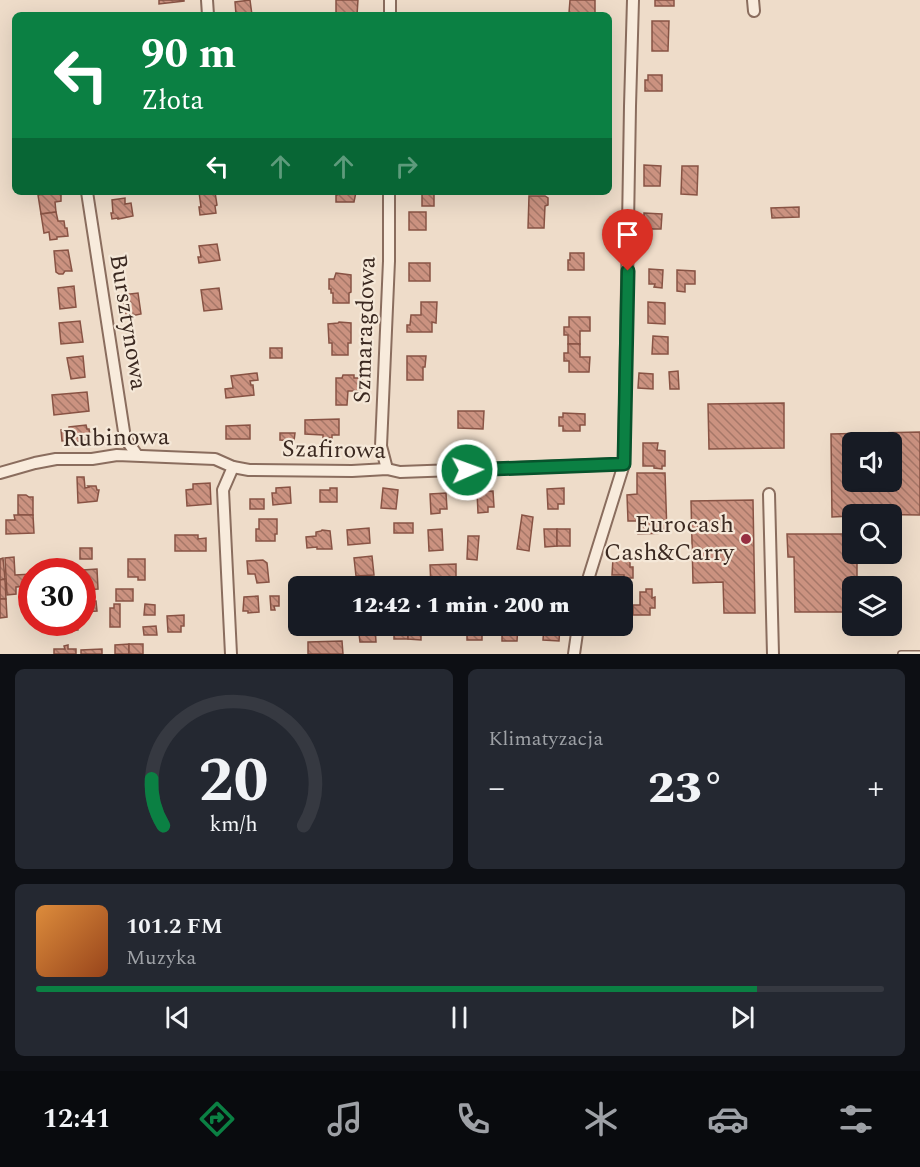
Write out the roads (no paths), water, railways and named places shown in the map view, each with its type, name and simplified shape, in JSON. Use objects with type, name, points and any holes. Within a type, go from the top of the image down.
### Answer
[{"type":"street","points":[[589,576],[624,464],[633,0]]},
{"type":"street","name":"Bursztynowa","points":[[87,195],[125,438],[137,455]]},
{"type":"street","name":"Szmaragdowa","points":[[387,469],[381,446],[389,261],[389,195]]},
{"type":"street","name":"Rubinowa","points":[[0,473],[56,459],[92,459],[117,455],[215,459],[233,467]]},
{"type":"street","name":"Szafirowa","points":[[233,467],[249,470],[387,469],[400,472],[624,464]]},
{"type":"street","points":[[231,654],[223,490],[233,467]]},
{"type":"street","points":[[769,494],[773,654]]},
{"type":"street","points":[[574,654],[577,636]]},
{"type":"lane","points":[[901,654],[920,654]]},
{"type":"place","name":"Eurocash Cash&Carry","points":[[746,539]]}]
